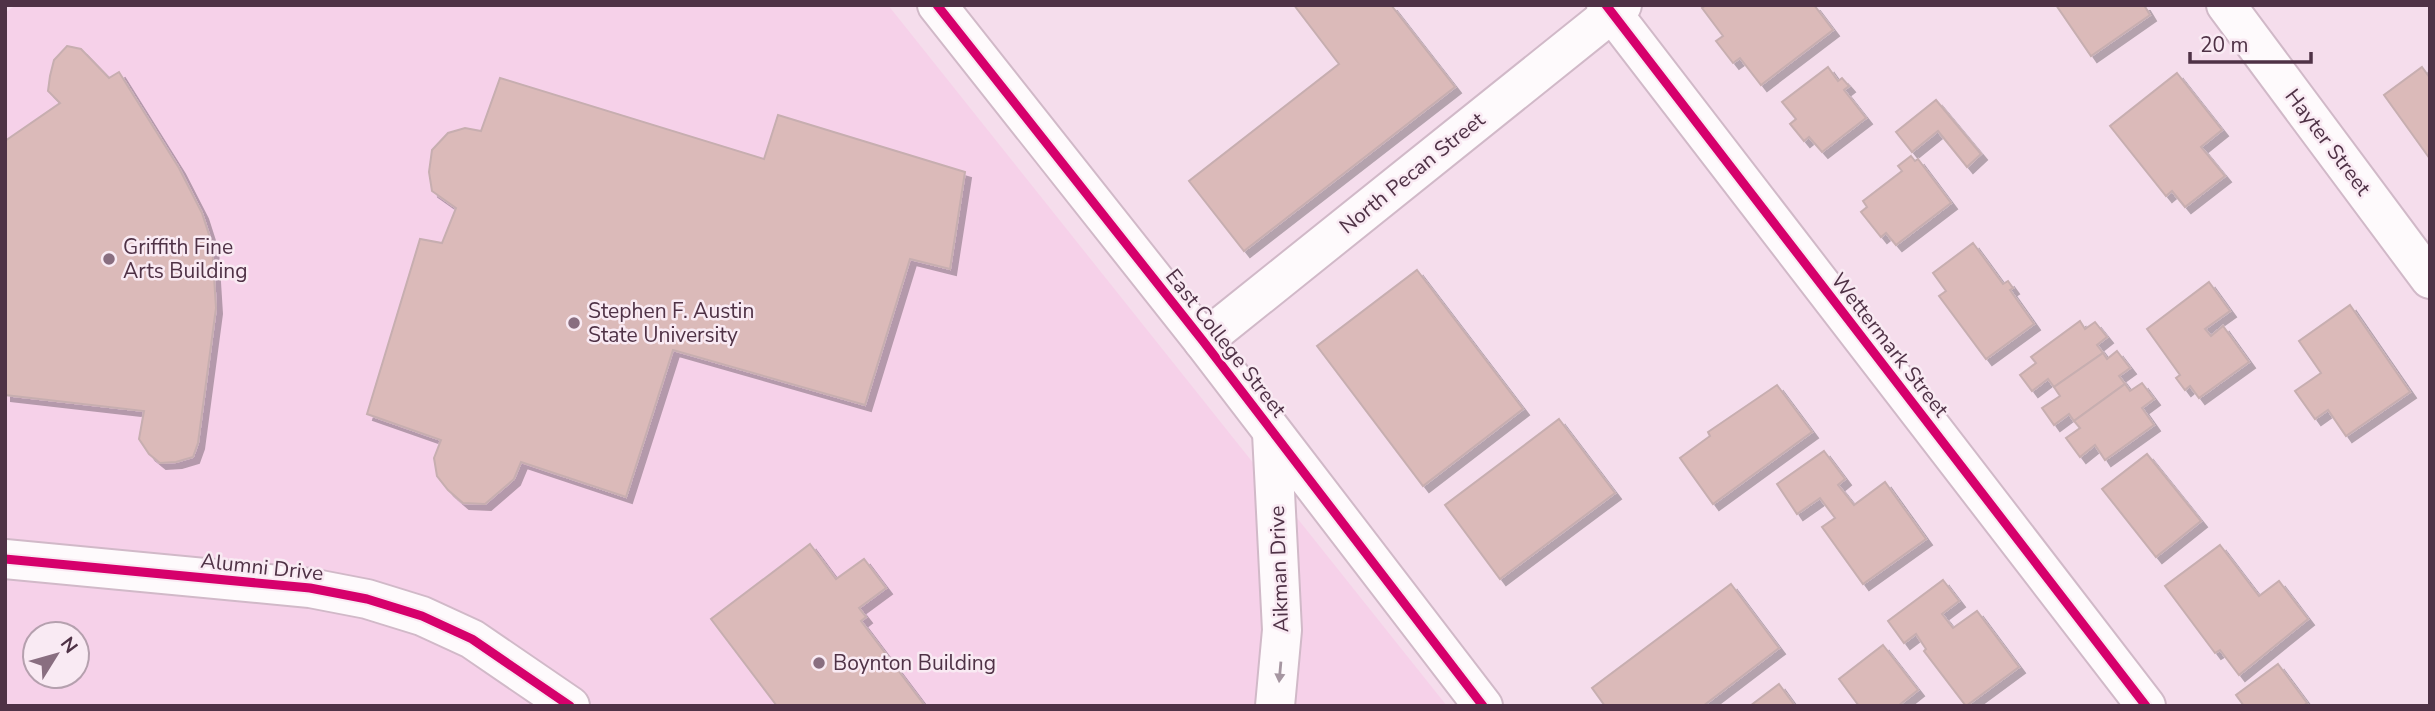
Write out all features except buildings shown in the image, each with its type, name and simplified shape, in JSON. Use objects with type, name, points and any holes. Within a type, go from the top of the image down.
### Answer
[{"type":"street","name":"East College Street","points":[[937,5],[1203,341],[1483,706]]},
{"type":"street","name":"Hayter Street","points":[[2226,5],[2430,279]]},
{"type":"street","name":"North Pecan Street","points":[[1203,341],[1613,8]]},
{"type":"street","name":"Wettermark Street","points":[[1613,8],[2146,706]]},
{"type":"street","name":"Aikman Drive","points":[[1272,432],[1282,619],[1275,706]]},
{"type":"street","name":"Alumni Drive","points":[[5,559],[310,588],[367,599],[422,616],[472,639],[570,706]]},
{"type":"shaded area","name":"Stephen F. Austin State University","points":[[16,5],[888,5],[1447,706],[5,706],[5,13]]},
{"type":"cycle path","points":[[937,5],[1203,341],[1483,706]]},
{"type":"cycle path","points":[[1606,5],[2146,706]]},
{"type":"cycle path","points":[[5,559],[310,588],[367,599],[422,616],[472,639],[570,706]]},
{"type":"place","name":"Griffith Fine Arts Building","points":[[109,259]]},
{"type":"place","name":"Stephen F. Austin State University","points":[[574,323]]},
{"type":"place","name":"Boynton Building","points":[[819,663]]}]
